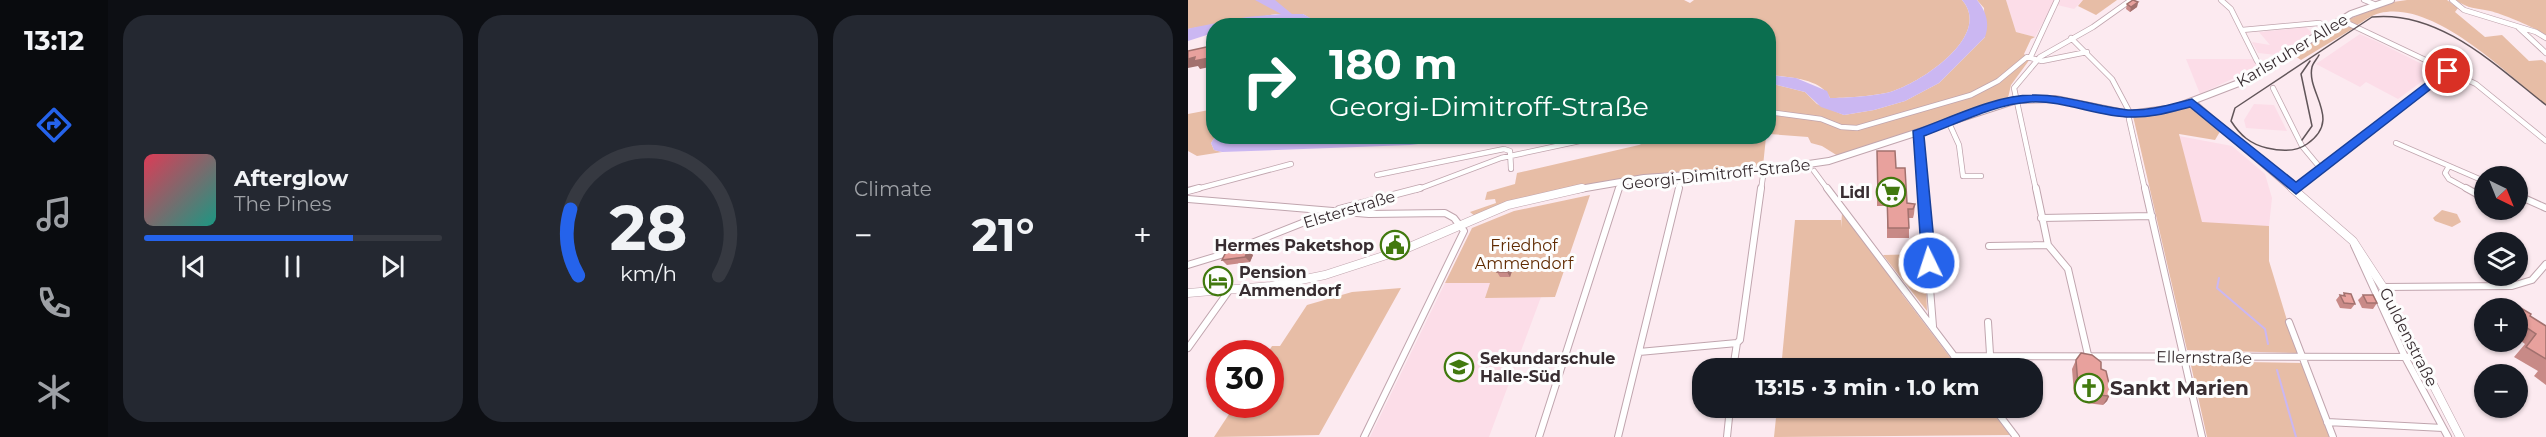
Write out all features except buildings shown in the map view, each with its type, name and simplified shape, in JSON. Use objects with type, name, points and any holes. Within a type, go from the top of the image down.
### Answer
[{"type":"street","points":[[2057,0],[2033,58],[2013,88],[2048,245],[2068,269],[2088,355]]},
{"type":"street","points":[[1776,114],[1822,119],[1839,128],[1857,128],[1971,96],[1998,81],[2017,63],[2033,58],[2092,28],[2132,0]]},
{"type":"street","points":[[2221,0],[2231,9],[2257,61]]},
{"type":"street","points":[[2364,0],[2374,4]]},
{"type":"street","name":"Karlsruher Allee","points":[[2017,100],[2055,99],[2138,114],[2192,102],[2250,78],[2341,20],[2374,4],[2391,0]]},
{"type":"street","points":[[2452,0],[2464,10],[2516,25],[2546,38]]},
{"type":"street","points":[[2341,20],[2488,92],[2546,141]]},
{"type":"street","points":[[2242,30],[2319,23],[2331,27]]},
{"type":"street","points":[[2516,25],[2546,53]]},
{"type":"street","points":[[2071,38],[2111,75],[2123,93],[2129,111]]},
{"type":"street","points":[[2033,58],[2045,61],[2087,52]]},
{"type":"street","points":[[2296,189],[2448,71]]},
{"type":"street","points":[[2273,88],[2302,146],[2322,170]]},
{"type":"street","name":"Georgi-Dimitroff-Straße","points":[[1188,293],[1228,292],[1292,284],[1338,273],[1407,248],[1520,201],[1682,174],[1829,162],[2017,100]]},
{"type":"street","name":"Guldenstraße","points":[[2192,102],[2296,189],[2353,241],[2384,287],[2460,437]]},
{"type":"street","points":[[2129,119],[2202,437]]},
{"type":"street","points":[[1949,123],[1959,145],[1963,176],[1980,176]]},
{"type":"street","points":[[1917,134],[1920,141],[1933,327]]},
{"type":"street","points":[[2396,143],[2474,177]]},
{"type":"street","name":"Elsterstraße","points":[[1188,265],[1224,254],[1334,210],[1415,190],[1510,156],[1566,144]]},
{"type":"street","points":[[1377,175],[1504,149],[1510,151],[1512,169]]},
{"type":"street","points":[[1188,191],[1291,164]]},
{"type":"street","points":[[2449,166],[2445,174],[2449,179],[2474,193]]},
{"type":"street","points":[[1735,358],[1737,343],[1740,340],[1764,169]]},
{"type":"street","points":[[1814,171],[1954,356]]},
{"type":"street","points":[[1618,437],[1682,174]]},
{"type":"street","points":[[1539,437],[1621,183]]},
{"type":"street","points":[[1188,199],[1370,214],[1445,213],[1461,225],[1464,231],[1453,256],[1364,437]]},
{"type":"street","points":[[2528,200],[2546,208]]},
{"type":"street","points":[[2042,218],[2152,216]]},
{"type":"street","name":"Guldenstraße","points":[[2353,241],[2355,253],[2406,359],[2448,437]]},
{"type":"street","points":[[1989,246],[2048,245]]},
{"type":"street","points":[[2384,287],[2512,286],[2532,280],[2546,264]]},
{"type":"street","points":[[1188,348],[1228,292]]},
{"type":"street","points":[[1988,322],[1990,354]]},
{"type":"street","points":[[2289,322],[2332,437]]},
{"type":"street","points":[[1638,352],[1737,343]]},
{"type":"street","name":"Ellernstraße","points":[[1954,356],[1990,354],[2406,359],[2418,357]]},
{"type":"street","points":[[1727,437],[1730,418]]},
{"type":"street","points":[[2002,418],[2016,437]]},
{"type":"street","points":[[2327,422],[2443,428]]},
{"type":"shaded area","points":[[1255,0],[1275,0],[1292,14],[1303,14],[1310,18],[1242,18],[1247,17],[1281,14]]},
{"type":"shaded area","points":[[1962,0],[1977,0],[1985,13],[1987,22],[1985,37],[1939,83],[1905,101],[1874,110],[1844,115],[1821,107],[1805,92],[1776,85],[1776,76],[1796,78],[1827,91],[1830,98],[1886,93],[1915,81],[1948,57],[1968,29],[1969,14]]},
{"type":"shaded area","points":[[2006,0],[2083,0],[2074,9],[2053,4],[2035,37],[2016,32]]},
{"type":"shaded area","points":[[1206,25],[1206,35],[1188,41],[1188,29]]},
{"type":"shaded area","points":[[2306,27],[2312,33],[2277,55],[2258,53],[2252,42],[2270,45],[2259,32]]},
{"type":"shaded area","points":[[2360,34],[2436,71],[2398,99],[2366,82],[2360,87],[2316,64]]},
{"type":"shaded area","points":[[2186,59],[2254,59],[2258,67],[2200,94]]},
{"type":"shaded area","points":[[2254,104],[2274,105],[2287,131],[2246,128],[2244,120]]},
{"type":"shaded area","points":[[2179,136],[2232,146],[2265,174],[2272,198],[2269,226],[2202,223]]},
{"type":"shaded area","points":[[1211,144],[1418,144],[1222,152],[1214,150]]},
{"type":"shaded area","name":"Sekundarschule Halle-Süd","points":[[1445,283],[1491,283],[1486,298],[1541,297],[1489,437],[1370,437]]},
{"type":"green space","points":[[1188,0],[1684,0],[1690,3],[1694,0],[1962,0],[1969,14],[1968,29],[1960,43],[1948,57],[1915,81],[1886,93],[1830,98],[1826,91],[1812,82],[1776,76],[1776,18],[1310,18],[1303,14],[1276,14],[1253,18],[1206,18],[1206,26],[1188,29]]},
{"type":"green space","points":[[1977,0],[2006,0],[2016,32],[2035,37],[2031,39],[2024,54],[2030,59],[2011,85],[2008,98],[1935,125],[1838,156],[1822,146],[1811,143],[1808,137],[1776,135],[1776,85],[1805,92],[1817,104],[1844,115],[1874,110],[1905,101],[1939,83],[1985,37],[1984,8]]},
{"type":"green space","points":[[2083,0],[2117,0],[2096,15],[2078,6]]},
{"type":"green space","points":[[2407,0],[2447,0],[2458,8],[2455,12],[2485,37],[2502,35],[2529,61],[2542,60],[2546,63],[2546,105],[2468,42],[2423,17],[2401,12],[2380,13],[2356,26],[2347,20],[2386,3]]},
{"type":"green space","points":[[2456,0],[2546,0],[2546,35],[2511,18],[2468,7]]},
{"type":"green space","points":[[2339,25],[2354,28],[2301,60],[2295,56],[2295,53]]},
{"type":"green space","points":[[2190,105],[2221,130],[2215,140],[2179,134],[2202,222],[2269,226],[2269,261],[2297,353],[2187,350],[2133,116],[2151,115]]},
{"type":"green space","points":[[1206,111],[1206,144],[1211,144],[1214,150],[1222,152],[1197,156],[1188,151],[1188,114]]},
{"type":"green space","points":[[1765,144],[1763,166],[1689,171],[1617,180],[1546,194],[1476,217],[1470,212],[1496,203],[1495,199],[1485,200],[1487,192],[1515,184],[1517,173],[1639,145]]},
{"type":"green space","name":"Friedhof Ammendorf","points":[[1590,195],[1555,297],[1485,298],[1490,283],[1445,283],[1472,228],[1514,211]]},
{"type":"green space","points":[[2442,210],[2457,214],[2461,222],[2452,227],[2435,221],[2433,218]]},
{"type":"green space","points":[[1842,213],[1951,358],[1782,358],[1795,220],[1841,220],[1841,228]]},
{"type":"green space","points":[[1925,254],[1927,311],[1883,255]]},
{"type":"green space","points":[[1401,288],[1319,435],[1214,437],[1226,418],[1284,418],[1284,340],[1307,305],[1352,292]]},
{"type":"green space","points":[[2190,361],[2303,363],[2330,437],[2207,437]]},
{"type":"green space","points":[[1776,418],[1997,418],[2010,435],[1774,437]]},
{"type":"waterway","points":[[2219,278],[2217,288],[2265,329],[2268,344]]},
{"type":"waterway","points":[[2277,370],[2296,437]]},
{"type":"tram line","points":[[2319,55],[2313,66],[2312,77],[2323,116],[2317,135],[2303,147],[2282,150],[2261,146],[2238,131],[2231,121],[2235,108],[2372,17],[2397,17],[2421,22],[2444,31],[2487,58],[2546,105]]},
{"type":"tram line","points":[[2302,140],[2312,126],[2301,74],[2310,61]]},
{"type":"place","name":"Lidl","points":[[1891,192]]},
{"type":"place","name":"Hermes Paketshop","points":[[1395,245]]},
{"type":"place","name":"Pension Ammendorf","points":[[1218,281]]},
{"type":"place","name":"Sekundarschule Halle-Süd","points":[[1459,367]]},
{"type":"place","name":"Sankt Marien","points":[[2089,388]]},
{"type":"route","points":[[1929,263],[1920,141],[1917,134],[2005,103],[2029,98],[2055,99],[2129,114],[2155,112],[2192,102],[2296,189],[2448,71]]}]
